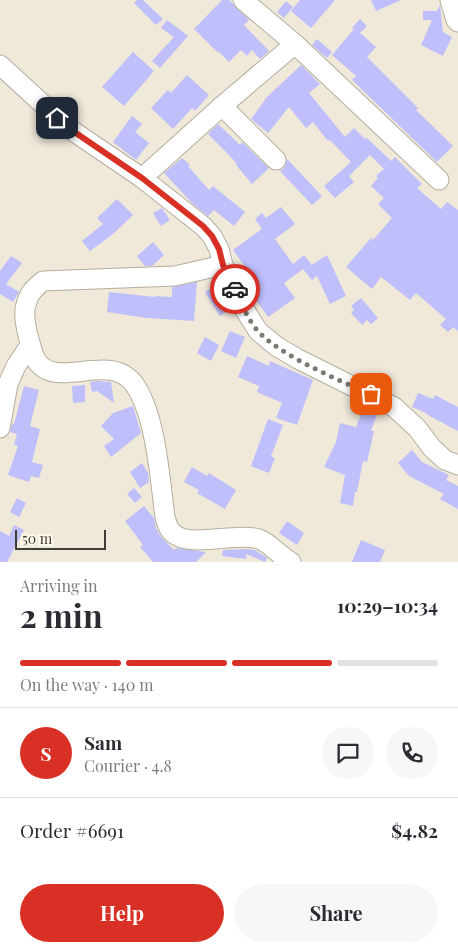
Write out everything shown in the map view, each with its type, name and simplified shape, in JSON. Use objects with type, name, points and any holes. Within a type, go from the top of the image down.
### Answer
[{"type":"street","points":[[243,0],[295,44],[439,180]]},
{"type":"street","points":[[450,0],[458,22]]},
{"type":"street","points":[[142,178],[295,44]]},
{"type":"street","points":[[0,65],[70,129],[142,178],[203,226],[212,236],[219,249],[223,265],[252,323],[268,340],[298,359],[394,407],[417,428],[432,448],[445,460],[458,464]]},
{"type":"street","points":[[222,106],[276,160]]},
{"type":"street","points":[[223,265],[175,276],[43,281],[31,290],[25,309],[26,331],[37,361],[51,371],[67,374],[84,370],[107,370],[128,378],[134,384],[151,425],[165,517],[173,534],[181,538],[195,540],[225,538],[259,539],[291,562]]},
{"type":"street","points":[[0,428],[8,384],[16,366],[30,345]]},
{"type":"building","points":[[137,0],[143,0],[163,19],[156,25],[134,3]]},
{"type":"building","points":[[222,0],[229,0],[249,20],[244,25],[269,51],[260,59],[252,50],[247,56],[241,50],[229,62],[194,29]]},
{"type":"building","points":[[300,0],[335,0],[311,28],[291,11]]},
{"type":"building","points":[[371,0],[401,0],[376,11]]},
{"type":"building","points":[[286,1],[293,7],[284,18],[277,12]]},
{"type":"building","points":[[440,5],[443,32],[452,37],[443,56],[421,45],[432,20],[423,20],[423,11],[437,11]]},
{"type":"building","points":[[360,19],[367,26],[360,33],[376,47],[367,57],[418,108],[416,110],[453,146],[437,162],[352,80],[356,76],[332,55]]},
{"type":"building","points":[[167,20],[188,36],[160,68],[152,61],[174,37],[161,28]]},
{"type":"building","points":[[317,39],[332,52],[327,58],[312,45]]},
{"type":"building","points":[[133,52],[154,71],[124,106],[102,87]]},
{"type":"building","points":[[301,65],[320,84],[309,93],[345,137],[354,128],[391,161],[395,157],[422,184],[417,188],[441,209],[447,202],[458,210],[458,331],[453,327],[448,332],[440,325],[446,319],[416,293],[410,300],[381,277],[372,289],[346,267],[371,238],[373,240],[392,218],[378,204],[384,198],[371,186],[378,178],[376,176],[384,169],[370,155],[349,176],[354,182],[335,198],[324,186],[351,162],[330,140],[328,141],[313,122],[306,128],[289,107],[268,133],[251,119],[267,97]]},
{"type":"building","points":[[187,75],[209,95],[195,111],[192,108],[173,129],[151,108],[168,90],[171,93]]},
{"type":"building","points":[[132,116],[142,124],[135,132],[149,143],[136,160],[113,142]]},
{"type":"building","points":[[218,124],[240,145],[242,142],[269,168],[252,184],[237,164],[208,134]]},
{"type":"building","points":[[182,158],[190,165],[188,166],[209,190],[213,186],[245,212],[234,226],[214,210],[208,216],[193,204],[164,173]]},
{"type":"building","points":[[287,159],[322,196],[312,205],[280,171],[284,168]]},
{"type":"building","points":[[117,199],[133,215],[113,234],[90,251],[82,241],[103,224],[97,218]]},
{"type":"building","points":[[281,207],[295,224],[275,239],[293,264],[304,255],[312,265],[327,255],[346,296],[330,304],[317,276],[312,280],[303,269],[284,283],[295,298],[268,317],[252,294],[255,291],[248,279],[252,276],[233,250],[262,229],[255,219],[262,213],[266,218]]},
{"type":"building","points":[[162,208],[170,220],[161,226],[153,213]]},
{"type":"building","points":[[153,242],[164,255],[152,266],[145,266],[137,256]]},
{"type":"building","points":[[11,256],[22,263],[6,284],[19,292],[13,302],[0,294],[0,271]]},
{"type":"building","points":[[197,282],[194,321],[147,318],[107,312],[109,292],[172,297],[172,287]]},
{"type":"building","points":[[218,284],[231,309],[220,316],[205,292]]},
{"type":"building","points":[[361,298],[378,318],[371,324],[367,320],[362,325],[351,313],[354,310],[351,306]]},
{"type":"building","points":[[230,331],[245,337],[236,358],[221,351]]},
{"type":"building","points":[[205,337],[219,345],[211,361],[197,353]]},
{"type":"building","points":[[247,356],[269,366],[270,361],[313,380],[297,425],[276,418],[282,403],[257,392],[259,386],[238,377]]},
{"type":"building","points":[[90,382],[111,382],[114,403],[97,391],[92,392]]},
{"type":"building","points":[[85,385],[85,402],[73,403],[72,386]]},
{"type":"building","points":[[24,386],[39,390],[30,426],[40,429],[32,462],[43,465],[39,478],[31,476],[29,482],[8,475],[18,446],[14,445],[17,434],[10,432]]},
{"type":"building","points":[[418,393],[433,399],[435,395],[458,407],[458,431],[412,407]]},
{"type":"building","points":[[365,405],[378,412],[371,431],[374,431],[367,462],[363,461],[353,506],[340,503],[345,475],[324,467],[336,442],[340,423],[356,427]]},
{"type":"building","points":[[133,406],[141,433],[111,457],[104,446],[114,439],[101,426],[113,413]]},
{"type":"building","points":[[268,419],[283,425],[271,456],[275,458],[269,473],[251,466]]},
{"type":"building","points":[[412,450],[422,462],[449,475],[446,480],[458,486],[458,509],[440,499],[444,494],[409,476],[398,463]]},
{"type":"building","points":[[142,463],[148,473],[149,482],[140,488],[130,472]]},
{"type":"building","points":[[192,467],[207,476],[209,473],[236,490],[225,509],[197,493],[199,490],[184,482]]},
{"type":"building","points":[[134,488],[142,497],[135,503],[127,494]]},
{"type":"building","points":[[17,498],[26,503],[19,517],[10,512]]},
{"type":"building","points":[[144,506],[154,518],[156,528],[161,537],[174,550],[176,548],[206,552],[196,562],[153,562],[140,547],[143,545],[125,521]]},
{"type":"building","points":[[287,521],[304,533],[297,545],[279,533]]},
{"type":"building","points":[[14,525],[24,530],[7,562],[0,562],[0,531],[9,536]]},
{"type":"building","points":[[361,540],[385,550],[380,562],[352,562]]},
{"type":"building","points":[[223,550],[255,550],[267,558],[265,562],[246,554],[246,559],[222,556]]},
{"type":"way so far","points":[[235,289],[252,323],[258,331],[276,346],[298,359],[371,394]]},
{"type":"route","points":[[57,118],[191,215],[203,226],[212,236],[219,249],[223,265],[235,289]]}]
